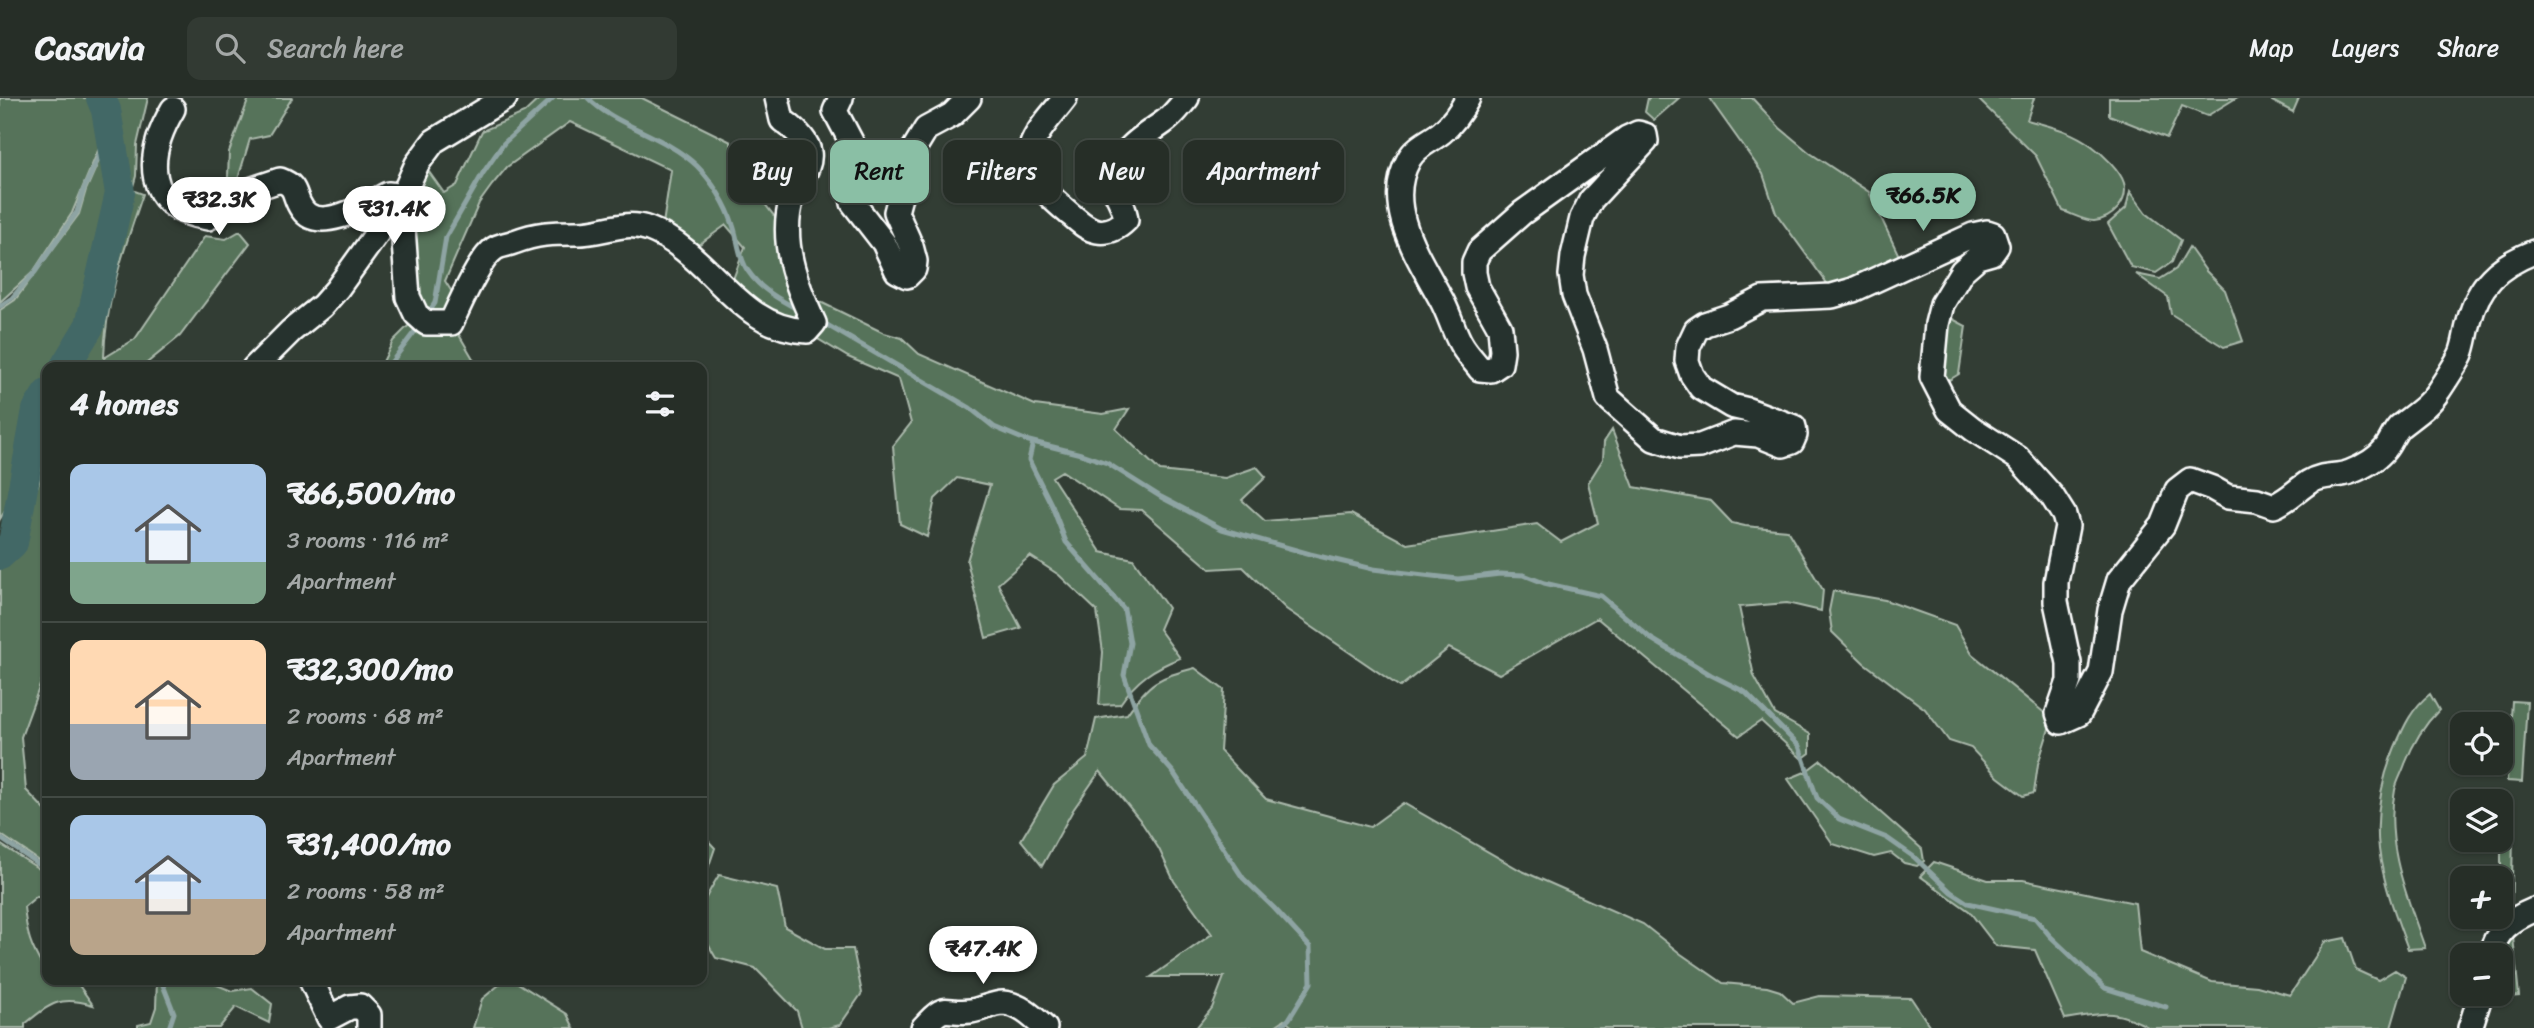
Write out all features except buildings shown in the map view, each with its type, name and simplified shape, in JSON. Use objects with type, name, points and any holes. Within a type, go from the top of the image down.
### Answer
[{"type":"street","points":[[260,362],[330,297],[401,200],[418,164],[434,141],[505,98]]},
{"type":"street","points":[[173,109],[156,142],[155,170],[158,187],[166,200],[188,215],[208,218],[247,191],[280,180],[290,184],[296,192],[301,209],[313,219],[326,220],[388,194],[397,195],[401,200],[408,297],[416,314],[426,323],[451,323],[485,258],[495,248],[551,232],[580,234],[626,225],[649,229],[670,240],[763,320],[789,330],[807,331],[814,323],[797,287],[788,240],[792,198],[809,159],[809,150],[794,128],[782,120],[777,98]]},
{"type":"street","points":[[841,98],[835,111],[849,135],[857,162],[850,188],[853,203],[884,243],[897,271],[907,276],[914,269],[915,261],[897,212],[912,152],[926,129],[952,115],[969,98]]},
{"type":"street","points":[[1065,98],[1031,148],[1031,167],[1047,195],[1087,228],[1100,232],[1118,228],[1126,220],[1126,209],[1116,193],[1114,180],[1126,151],[1137,139],[1166,121],[1187,98]]},
{"type":"street","points":[[1468,98],[1455,120],[1413,151],[1406,162],[1399,192],[1405,225],[1414,252],[1441,300],[1461,344],[1480,369],[1491,370],[1500,364],[1500,328],[1477,287],[1474,273],[1474,262],[1479,251],[1521,213],[1627,138],[1637,133],[1645,135],[1646,141],[1591,200],[1577,237],[1571,275],[1574,295],[1608,398],[1654,439],[1681,447],[1700,446],[1734,433],[1758,435],[1783,445],[1792,442],[1795,435],[1794,428],[1783,422],[1731,406],[1701,388],[1687,361],[1688,347],[1696,330],[1762,299],[1832,296],[1853,290],[1973,235],[1987,232],[1993,234],[1997,246],[1992,253],[1978,257],[1962,271],[1942,304],[1937,324],[1932,377],[1949,410],[2018,458],[2052,496],[2064,515],[2067,526],[2056,582],[2056,602],[2069,663],[2068,681],[2058,713],[2061,722],[2080,714],[2087,703],[2101,673],[2110,610],[2119,580],[2162,526],[2177,490],[2190,480],[2228,497],[2257,500],[2274,506],[2287,501],[2309,482],[2351,471],[2377,457],[2400,426],[2421,411],[2439,391],[2461,354],[2480,289],[2492,276],[2516,259],[2534,252]]},
{"type":"street","points":[[2494,943],[2502,929],[2534,910]]},
{"type":"street","points":[[314,985],[329,1018],[351,1007],[360,1006],[369,1015],[369,1028]]},
{"type":"street","points":[[923,1028],[939,1011],[982,1010],[1002,1003],[1026,1011],[1045,1028]]},
{"type":"street","points":[[2470,1028],[2477,1006]]},
{"type":"green space","points":[[0,98],[95,98],[105,134],[72,213],[33,272],[0,302]]},
{"type":"green space","points":[[103,98],[148,98],[137,145],[136,176],[132,190],[143,194],[112,295],[104,358],[135,339],[205,236],[226,239],[240,231],[250,243],[180,336],[148,362],[77,362],[85,351],[96,325],[126,189]]},
{"type":"green space","points":[[249,98],[292,98],[269,135],[250,139],[235,189],[227,200],[229,152]]},
{"type":"green space","points":[[540,98],[642,98],[728,141],[728,203],[764,203],[781,225],[801,315],[795,322],[778,317],[732,282],[745,247],[726,225],[694,248],[663,224],[671,170],[570,122],[507,167],[479,203],[445,281],[457,300],[446,319],[421,312],[408,204],[424,165],[444,193],[457,185],[482,131],[524,113]]},
{"type":"green space","points":[[1648,98],[1679,98],[1654,120],[1645,112]]},
{"type":"green space","points":[[1709,98],[1752,98],[1780,128],[1810,153],[1869,192],[1900,258],[1861,279],[1829,286],[1776,213],[1763,174]]},
{"type":"green space","points":[[1977,98],[2034,98],[2027,120],[2077,136],[2096,149],[2115,168],[2122,178],[2125,190],[2118,208],[2107,217],[2094,221],[2063,211],[2036,156]]},
{"type":"green space","points":[[2109,98],[2236,98],[2207,116],[2182,106],[2167,138],[2109,115]]},
{"type":"green space","points":[[2273,98],[2299,98],[2293,112],[2272,101]]},
{"type":"green space","points":[[109,138],[118,192],[88,326],[65,362],[42,362],[42,399],[35,410],[8,506],[0,519],[0,310],[15,300],[79,214],[86,190]]},
{"type":"green space","points":[[2130,191],[2146,213],[2181,240],[2172,262],[2156,273],[2131,267],[2108,224],[2126,208]]},
{"type":"green space","points":[[2189,247],[2206,271],[2225,290],[2243,341],[2224,347],[2171,314],[2168,297],[2136,274],[2160,279],[2176,269]]},
{"type":"green space","points":[[808,296],[884,333],[902,338],[919,354],[1035,405],[1103,414],[1129,409],[1116,429],[1160,471],[1225,478],[1257,467],[1266,477],[1242,500],[1265,521],[1351,514],[1407,544],[1537,524],[1561,542],[1598,523],[1588,483],[1603,459],[1604,442],[1612,430],[1634,487],[1711,501],[1732,523],[1787,530],[1823,590],[1821,611],[1787,603],[1739,607],[1754,676],[1775,714],[1810,734],[1810,753],[1802,759],[1761,721],[1739,736],[1597,618],[1499,674],[1449,648],[1400,687],[1286,609],[1243,567],[1210,569],[1142,510],[1119,509],[1062,471],[1052,477],[1101,552],[1133,559],[1168,608],[1159,629],[1180,658],[1146,676],[1120,704],[1099,705],[1103,652],[1097,611],[1059,575],[1030,556],[998,584],[1021,628],[986,638],[967,561],[990,485],[957,478],[935,499],[927,537],[900,524],[893,446],[911,423],[899,379],[848,357],[816,338],[792,337]]},
{"type":"green space","points":[[1945,315],[1966,326],[1959,374],[1941,385]]},
{"type":"green space","points":[[414,320],[455,328],[475,362],[383,362],[393,341]]},
{"type":"green space","points":[[42,457],[42,680],[21,737],[26,790],[42,807],[42,863],[0,834],[0,563],[16,547],[39,482]]},
{"type":"green space","points":[[1833,591],[1885,600],[1955,625],[1972,654],[2052,719],[2038,764],[2034,793],[2023,796],[1998,777],[1971,748],[1949,741],[1925,709],[1864,663],[1832,632],[1829,611]]},
{"type":"green space","points":[[1195,668],[1224,690],[1220,751],[1266,799],[1370,827],[1403,803],[1520,870],[1643,924],[1723,983],[1767,987],[1780,991],[1793,1003],[1820,996],[1911,998],[1931,1028],[1294,1028],[1284,1020],[1272,1028],[1196,1028],[1212,1008],[1224,977],[1151,977],[1212,934],[1174,881],[1159,849],[1140,820],[1100,771],[1073,810],[1042,866],[1021,840],[1054,785],[1087,758],[1096,719],[1127,714],[1155,682]]},
{"type":"green space","points":[[2430,694],[2439,710],[2411,749],[2396,787],[2392,810],[2395,850],[2425,948],[2408,949],[2383,873],[2378,825],[2380,801],[2385,775],[2402,732],[2413,711]]},
{"type":"green space","points":[[2512,701],[2527,702],[2522,782],[2507,781],[2507,775],[2513,775]]},
{"type":"green space","points":[[1821,760],[1922,849],[1924,861],[1917,866],[1904,863],[1891,853],[1874,857],[1833,844],[1788,779],[1805,772]]},
{"type":"green space","points":[[707,839],[715,848],[707,871]]},
{"type":"green space","points":[[0,844],[42,871],[42,899],[37,896],[24,907],[30,940],[42,966],[42,985],[79,985],[93,1005],[64,1001],[49,1006],[25,1024],[25,1028],[0,1028]]},
{"type":"green space","points":[[2501,852],[2513,852],[2512,866],[2501,866]]},
{"type":"green space","points":[[1934,862],[1988,880],[2023,880],[2135,903],[2140,952],[2212,982],[2257,986],[2290,995],[2325,942],[2345,938],[2356,970],[2378,980],[2395,970],[2406,977],[2391,1028],[2150,1028],[2127,1017],[2108,1014],[2065,1019],[2035,950],[1996,946],[1969,911],[1920,876]]},
{"type":"green space","points":[[719,875],[777,889],[785,927],[825,949],[853,949],[862,993],[840,1025],[802,1028],[797,1011],[755,968],[716,958],[707,941],[707,896]]},
{"type":"green space","points":[[2513,937],[2519,996],[2513,997],[2513,943],[2502,943],[2502,939]]},
{"type":"green space","points":[[157,985],[217,985],[232,991],[252,988],[272,1004],[269,1023],[236,1007],[219,1028],[138,1028],[138,1025],[151,1022],[156,1007]]},
{"type":"green space","points":[[499,985],[521,985],[567,1014],[574,1028],[473,1028],[482,999]]},
{"type":"waterway","points":[[68,362],[90,325],[120,193],[106,110],[101,98]]},
{"type":"waterway","points":[[427,315],[435,303],[446,237],[483,173],[504,143],[553,98]]},
{"type":"waterway","points":[[588,98],[612,116],[670,146],[697,166],[727,209],[748,271],[764,289],[799,310]]},
{"type":"waterway","points":[[0,306],[12,298],[35,272],[77,212],[83,191],[110,132]]},
{"type":"waterway","points":[[820,321],[970,408],[994,427],[1025,440],[1107,463],[1161,497],[1222,529],[1373,569],[1458,579],[1500,574],[1524,575],[1544,583],[1601,596],[1650,638],[1745,692],[1799,746],[1817,798],[1839,819],[1887,838],[1968,903],[2035,918],[2050,936],[2105,988],[2166,1007]]},
{"type":"waterway","points":[[392,362],[419,326]]},
{"type":"waterway","points":[[0,555],[13,543],[37,410],[42,402]]},
{"type":"waterway","points":[[1033,442],[1029,460],[1066,542],[1124,609],[1130,643],[1124,675],[1149,745],[1173,772],[1243,878],[1310,947],[1311,983],[1289,1019],[1279,1028]]},
{"type":"waterway","points":[[0,838],[42,867]]},
{"type":"waterway","points":[[163,985],[174,1013],[169,1028]]}]
